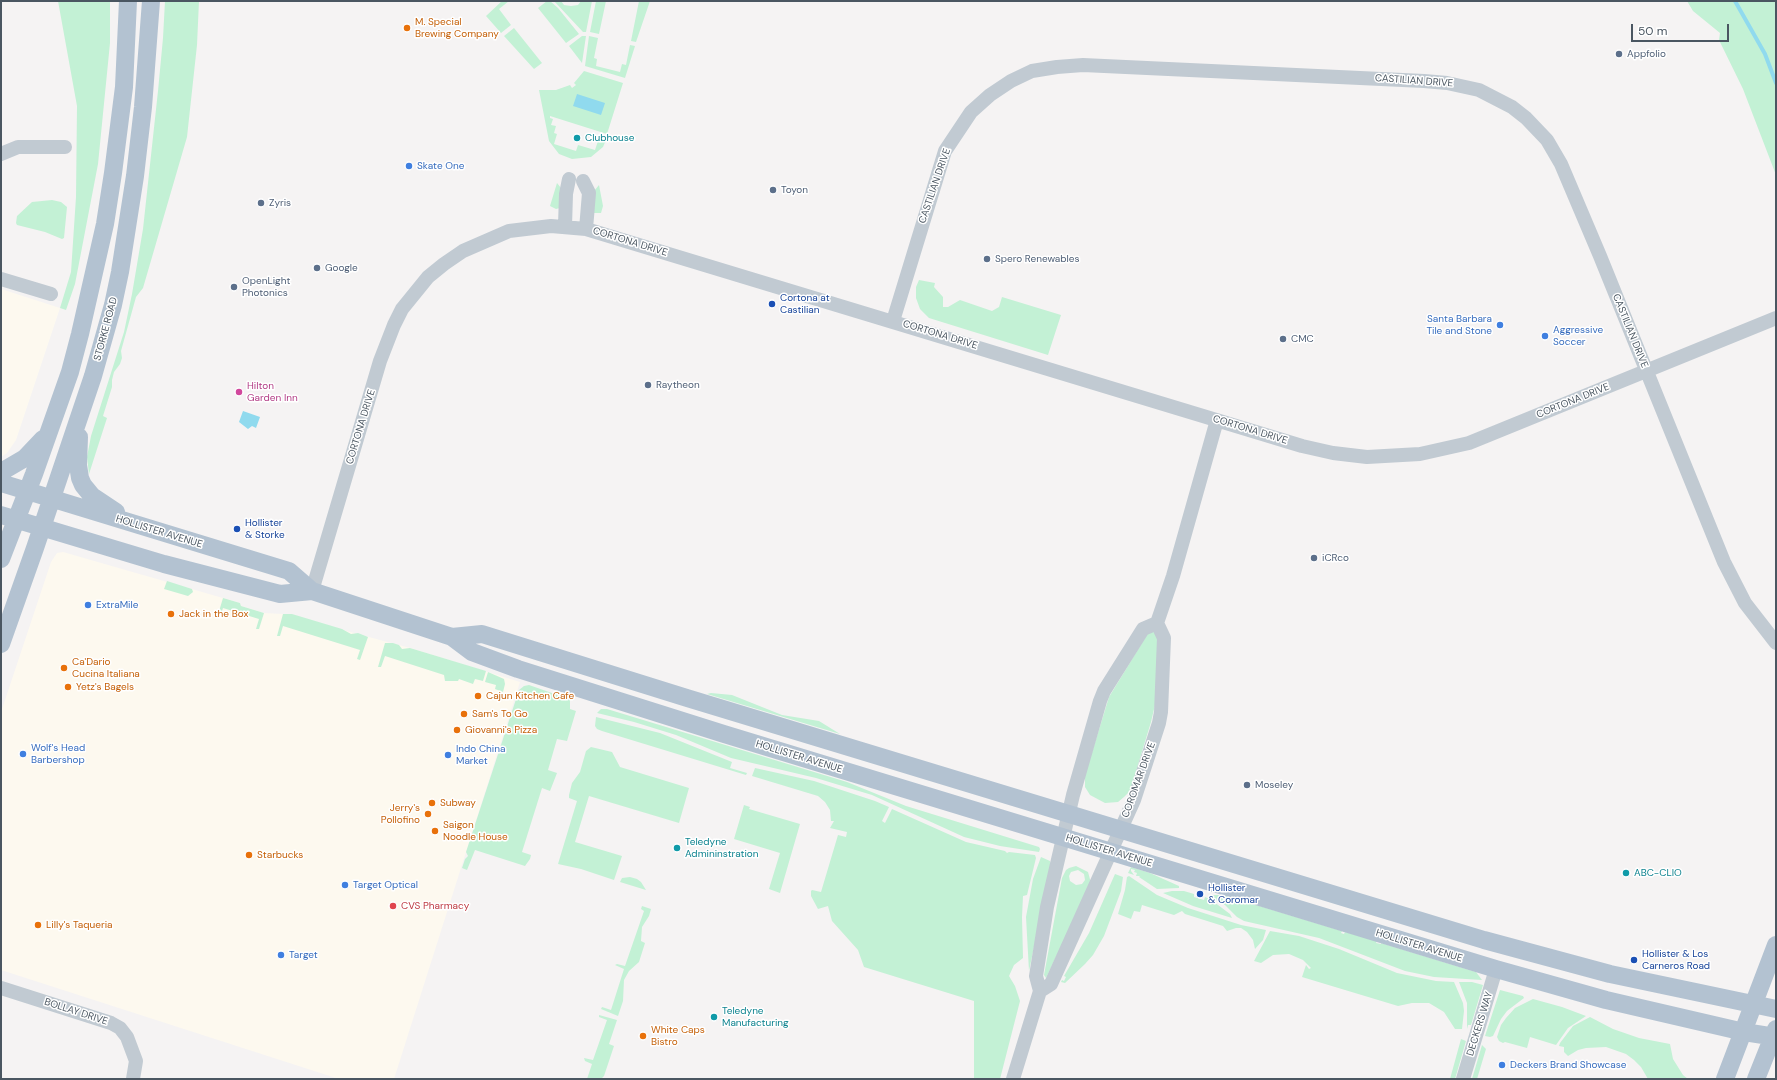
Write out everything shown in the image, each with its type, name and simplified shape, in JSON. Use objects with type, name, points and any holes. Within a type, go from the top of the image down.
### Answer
[{"type":"main road","points":[[1,559],[8,517],[27,491],[70,372],[80,334],[105,224],[124,87],[128,1]]},
{"type":"main road","name":"STORKE ROAD","points":[[1,644],[52,499],[101,350],[120,272],[135,176],[143,106],[151,1]]},
{"type":"main road","points":[[79,415],[78,465],[80,478],[83,485],[92,496],[101,503],[145,528]]},
{"type":"main road","points":[[1,472],[25,458],[35,448],[43,439],[53,419]]},
{"type":"main road","name":"HOLLISTER AVENUE","points":[[1,483],[289,571],[312,591],[452,637],[472,652],[518,669],[593,693],[1496,969],[1606,1000],[1744,1032],[1775,1034]]},
{"type":"main road","name":"HOLLISTER AVENUE","points":[[8,517],[178,568],[280,594],[312,591]]},
{"type":"main road","name":"HOLLISTER AVENUE","points":[[452,637],[482,634],[687,698],[1484,940],[1610,974],[1776,1009]]},
{"type":"main road","points":[[593,693],[604,685],[670,703],[687,698]]},
{"type":"main road","points":[[1725,1079],[1776,945]]},
{"type":"main road","points":[[1756,1079],[1775,1034]]},
{"type":"street","name":"CASTILIAN DRIVE","points":[[894,321],[945,151],[971,112],[990,95],[1011,81],[1032,72],[1057,67],[1083,65],[1432,82],[1462,85],[1479,90],[1512,106],[1526,118],[1546,140],[1561,164],[1733,581],[1745,603],[1776,643]]},
{"type":"street","points":[[1,154],[18,147],[65,147]]},
{"type":"street","points":[[565,226],[566,194],[569,178]]},
{"type":"street","points":[[583,180],[589,193],[586,229]]},
{"type":"street","name":"CORTONA DRIVE","points":[[312,591],[380,361],[402,309],[428,277],[463,251],[509,231],[534,227],[565,226],[586,229],[894,321],[1302,446],[1333,453],[1367,456],[1420,454],[1449,448],[1485,437],[1776,318]]},
{"type":"street","points":[[1,279],[51,294]]},
{"type":"street","points":[[1157,623],[1173,576],[1218,420]]},
{"type":"street","name":"COROMAR DRIVE","points":[[1013,1079],[1040,991],[1036,976],[1047,907],[1068,814],[1104,691],[1143,629],[1157,623],[1164,638],[1161,712],[1134,800],[1051,984],[1040,991]]},
{"type":"street","name":"DECKERS WAY","points":[[1463,1079],[1496,969]]},
{"type":"street","name":"BOLLAY DRIVE","points":[[1,988],[111,1023],[120,1028],[127,1037],[136,1061],[133,1079]]},
{"type":"shaded area","points":[[1,289],[60,308],[16,440],[7,453],[1,457]]},
{"type":"shaded area","points":[[63,552],[240,603],[241,606],[264,613],[283,614],[410,648],[520,682],[394,1079],[339,1079],[1,970],[1,712],[51,562],[57,553]]},
{"type":"green space","points":[[58,1],[110,1],[110,43],[98,164],[75,284],[66,310],[60,308],[71,272],[76,197],[77,106]]},
{"type":"green space","points":[[165,1],[199,1],[197,45],[187,137],[143,288],[136,297],[121,351],[122,358],[120,364],[114,372],[112,387],[103,416],[107,418],[89,474],[87,457],[91,436],[124,332],[143,229],[158,91]]},
{"type":"green space","points":[[502,1],[509,1],[499,9],[511,25],[501,33],[486,16]]},
{"type":"green space","points":[[547,1],[550,1],[558,8],[579,34],[566,43],[538,8]]},
{"type":"green space","points":[[554,1],[561,1],[564,5],[571,6],[578,5],[581,1],[592,1],[586,32],[583,32]]},
{"type":"green space","points":[[596,1],[606,1],[599,34],[590,32]]},
{"type":"green space","points":[[639,1],[650,1],[636,42],[631,41]]},
{"type":"green space","points":[[1687,1],[1776,1],[1776,175],[1743,89],[1719,40],[1720,33],[1693,11]]},
{"type":"green space","points":[[514,28],[542,63],[534,69],[504,36]]},
{"type":"green space","points":[[582,36],[586,36],[582,63],[569,46]]},
{"type":"green space","points":[[589,36],[598,38],[594,58],[597,59],[596,66],[620,72],[622,64],[626,65],[630,45],[635,46],[625,78],[585,66]]},
{"type":"green space","points":[[584,71],[623,83],[607,134],[550,116],[550,118],[553,119],[551,125],[556,126],[554,133],[557,134],[554,144],[576,151],[578,145],[595,150],[599,138],[606,140],[603,147],[591,157],[572,159],[559,154],[549,141],[539,90],[556,90],[570,85],[572,88],[576,85],[574,83]]},
{"type":"green space","points":[[557,183],[561,188],[560,208],[556,209],[550,206]]},
{"type":"green space","points":[[599,185],[603,206],[601,213],[593,213],[594,191]]},
{"type":"green space","points":[[52,200],[61,202],[67,207],[64,238],[62,239],[45,232],[17,225],[17,216],[32,202]]},
{"type":"green space","points":[[919,280],[935,283],[934,287],[943,297],[943,307],[948,307],[960,300],[992,311],[999,307],[1002,297],[1061,315],[1048,355],[929,318],[920,309],[916,298],[916,287]]},
{"type":"green space","points":[[167,581],[192,589],[193,592],[188,596],[164,589]]},
{"type":"green space","points":[[223,598],[240,603],[241,606],[264,613],[259,629],[256,629],[259,619],[223,608],[220,617],[217,618]]},
{"type":"green space","points":[[283,614],[292,614],[342,629],[351,634],[358,633],[368,637],[360,660],[357,659],[360,650],[283,626],[280,636],[277,636]]},
{"type":"green space","points":[[1151,631],[1158,634],[1155,705],[1151,722],[1130,791],[1118,802],[1105,803],[1090,795],[1085,787],[1085,775],[1109,697],[1148,633]]},
{"type":"green space","points":[[385,643],[393,643],[399,645],[402,649],[410,648],[486,671],[483,681],[475,679],[473,684],[459,679],[458,681],[445,681],[444,675],[385,656],[381,667],[378,667]]},
{"type":"green space","points":[[488,672],[504,679],[505,684],[503,692],[495,689],[496,685],[485,682]]},
{"type":"green space","points":[[529,685],[569,699],[570,709],[576,711],[567,741],[557,739],[548,770],[557,773],[550,791],[542,788],[522,852],[531,855],[530,859],[525,866],[475,850],[467,870],[462,868],[465,859],[468,856],[466,852],[519,690],[524,686]]},
{"type":"green space","points":[[707,694],[732,695],[782,715],[819,721],[840,734]]},
{"type":"green space","points":[[601,709],[607,709],[847,782],[906,806],[1039,847],[1040,849],[1039,852],[1000,846],[964,837],[872,795],[816,778],[731,758],[676,735],[634,722],[597,713]]},
{"type":"green space","points":[[596,717],[660,733],[732,762],[730,768],[747,773],[746,775],[602,731],[597,729],[595,726]]},
{"type":"green space","points":[[591,747],[612,752],[620,767],[689,788],[679,823],[589,796],[575,842],[622,856],[614,880],[581,869],[558,864],[577,801],[569,798],[572,783],[580,772],[586,751]]},
{"type":"green space","points":[[755,768],[814,781],[875,801],[889,807],[882,821],[885,823],[892,809],[966,842],[1005,851],[1007,853],[1035,855],[1036,858],[1027,895],[1023,896],[1023,958],[1014,965],[1009,976],[1015,986],[1020,1001],[1000,1079],[974,1079],[974,1001],[864,967],[858,950],[832,921],[828,906],[818,909],[811,896],[811,891],[821,892],[838,835],[846,837],[847,832],[830,828],[834,821],[831,821],[830,810],[825,802],[818,796],[752,776]]},
{"type":"green space","points":[[744,805],[750,807],[749,809],[800,824],[780,893],[769,889],[780,853],[734,839]]},
{"type":"green space","points":[[1041,857],[1050,861],[1051,865],[1029,971],[1026,917],[1033,879]]},
{"type":"green space","points":[[1076,866],[1088,872],[1091,883],[1046,978],[1044,975],[1062,878],[1066,870]],"holes":[[[1078,870],[1084,874],[1085,880],[1082,884],[1076,885],[1070,881],[1069,876],[1071,872]]]},
{"type":"green space","points":[[1131,867],[1150,873],[1179,886],[1179,888],[1157,889],[1139,877],[1140,876],[1136,876],[1137,873],[1134,872],[1135,870],[1131,869],[1134,875],[1128,873]]},
{"type":"green space","points":[[1115,874],[1123,877],[1121,891],[1104,936],[1093,955],[1085,964],[1065,983],[1061,982],[1062,980],[1064,981],[1066,977],[1064,976],[1089,933]]},
{"type":"green space","points":[[1129,876],[1157,895],[1188,908],[1241,925],[1266,930],[1263,940],[1255,949],[1253,940],[1247,932],[1241,928],[1227,931],[1223,926],[1185,914],[1182,911],[1174,915],[1142,905],[1140,912],[1134,911],[1131,919],[1118,914],[1127,877]]},
{"type":"green space","points":[[630,877],[641,882],[646,890],[620,882],[622,878]]},
{"type":"green space","points":[[1184,891],[1194,894],[1194,897],[1204,900],[1205,897],[1210,899],[1230,914],[1232,918],[1193,906],[1163,893]]},
{"type":"green space","points":[[1213,895],[1223,895],[1342,931],[1341,933],[1344,934],[1345,932],[1377,941],[1376,943],[1381,943],[1476,972],[1482,980],[1434,977],[1405,971],[1319,938],[1244,921],[1237,917],[1225,905],[1213,898]]},
{"type":"green space","points":[[642,906],[651,909],[649,916],[642,927],[641,941],[645,943],[639,962],[629,971],[624,980],[623,1001],[618,1016],[601,1009],[602,1007],[611,1010],[624,969],[615,965],[625,966],[644,911],[641,909]]},
{"type":"green space","points":[[1270,931],[1299,936],[1339,949],[1397,973],[1436,981],[1454,982],[1463,1003],[1464,1011],[1462,1029],[1455,1029],[1444,1012],[1429,1003],[1412,1003],[1398,1006],[1302,977],[1306,965],[1309,969],[1311,968],[1303,960],[1289,954],[1273,955],[1261,963],[1254,961]]},
{"type":"green space","points":[[1459,982],[1472,982],[1483,985],[1471,1025],[1468,1025],[1467,1029],[1467,1003]]},
{"type":"green space","points":[[1500,990],[1523,996],[1524,998],[1507,1011],[1501,1019],[1493,1036],[1485,1036]]},
{"type":"green space","points":[[1533,999],[1562,1007],[1586,1016],[1568,1028],[1556,1045],[1530,1037],[1527,1048],[1499,1041],[1497,1037],[1501,1025],[1506,1018],[1515,1008]]},
{"type":"green space","points":[[599,1015],[617,1020],[609,1044],[614,1046],[604,1076],[601,1079],[587,1079],[592,1064],[585,1061],[584,1058],[593,1060],[607,1020],[599,1017]]},
{"type":"green space","points":[[1590,1017],[1613,1029],[1639,1038],[1670,1044],[1673,1059],[1683,1075],[1688,1079],[1648,1079],[1641,1067],[1634,1060],[1626,1054],[1606,1047],[1586,1048],[1578,1050],[1568,1056],[1564,1052],[1564,1047],[1559,1046],[1560,1043],[1573,1026]]},
{"type":"green space","points":[[1461,1039],[1466,1041],[1455,1079],[1450,1079]]},
{"type":"green space","points":[[1482,1045],[1486,1049],[1477,1079],[1472,1079]]},
{"type":"water","points":[[577,94],[605,103],[601,115],[573,106]]},
{"type":"water","points":[[243,411],[260,417],[256,428],[252,426],[248,429],[239,422]]},
{"type":"waterway","points":[[1735,1],[1765,54],[1776,83]]},
{"type":"place","name":"M. Special Brewing Company","points":[[407,28]]},
{"type":"place","name":"Appfolio","points":[[1619,54]]},
{"type":"place","name":"Clubhouse","points":[[577,138]]},
{"type":"place","name":"Skate One","points":[[409,166]]},
{"type":"place","name":"Toyon","points":[[773,190]]},
{"type":"place","name":"Zyris","points":[[261,203]]},
{"type":"place","name":"Spero Renewables","points":[[987,259]]},
{"type":"place","name":"Google","points":[[317,268]]},
{"type":"place","name":"OpenLight Photonics","points":[[234,287]]},
{"type":"place","name":"Cortona at Castilian","points":[[772,304]]},
{"type":"place","name":"Santa Barbara Tile and Stone","points":[[1500,325]]},
{"type":"place","name":"Aggressive Soccer","points":[[1545,336]]},
{"type":"place","name":"CMC","points":[[1283,339]]},
{"type":"place","name":"Raytheon","points":[[648,385]]},
{"type":"place","name":"Hilton Garden Inn","points":[[239,392]]},
{"type":"place","name":"Hollister & Storke","points":[[237,529]]},
{"type":"place","name":"iCRco","points":[[1314,558]]},
{"type":"place","name":"ExtraMile","points":[[88,605]]},
{"type":"place","name":"Jack in the Box","points":[[171,614]]},
{"type":"place","name":"Ca'Dario Cucina Italiana","points":[[64,668]]},
{"type":"place","name":"Yetz's Bagels","points":[[68,687]]},
{"type":"place","name":"Cajun Kitchen Cafe","points":[[478,696]]},
{"type":"place","name":"Sam's To Go","points":[[464,714]]},
{"type":"place","name":"Giovanni's Pizza","points":[[457,730]]},
{"type":"place","name":"Wolf's Head Barbershop","points":[[23,754]]},
{"type":"place","name":"Indo China Market","points":[[448,755]]},
{"type":"place","name":"Moseley","points":[[1247,785]]},
{"type":"place","name":"Subway","points":[[432,803]]},
{"type":"place","name":"Jerry's Pollofino","points":[[428,814]]},
{"type":"place","name":"Saigon Noodle House","points":[[435,831]]},
{"type":"place","name":"Teledyne Admininstration","points":[[677,848]]},
{"type":"place","name":"Starbucks","points":[[249,855]]},
{"type":"place","name":"ABC-CLIO","points":[[1626,873]]},
{"type":"place","name":"Target Optical","points":[[345,885]]},
{"type":"place","name":"Hollister & Coromar","points":[[1200,894]]},
{"type":"place","name":"CVS Pharmacy","points":[[393,906]]},
{"type":"place","name":"Lilly's Taqueria","points":[[38,925]]},
{"type":"place","name":"Target","points":[[281,955]]},
{"type":"place","name":"Hollister & Los Carneros Road","points":[[1634,960]]},
{"type":"place","name":"Teledyne Manufacturing","points":[[714,1017]]},
{"type":"place","name":"White Caps Bistro","points":[[643,1036]]},
{"type":"place","name":"Deckers Brand Showcase","points":[[1502,1065]]}]
